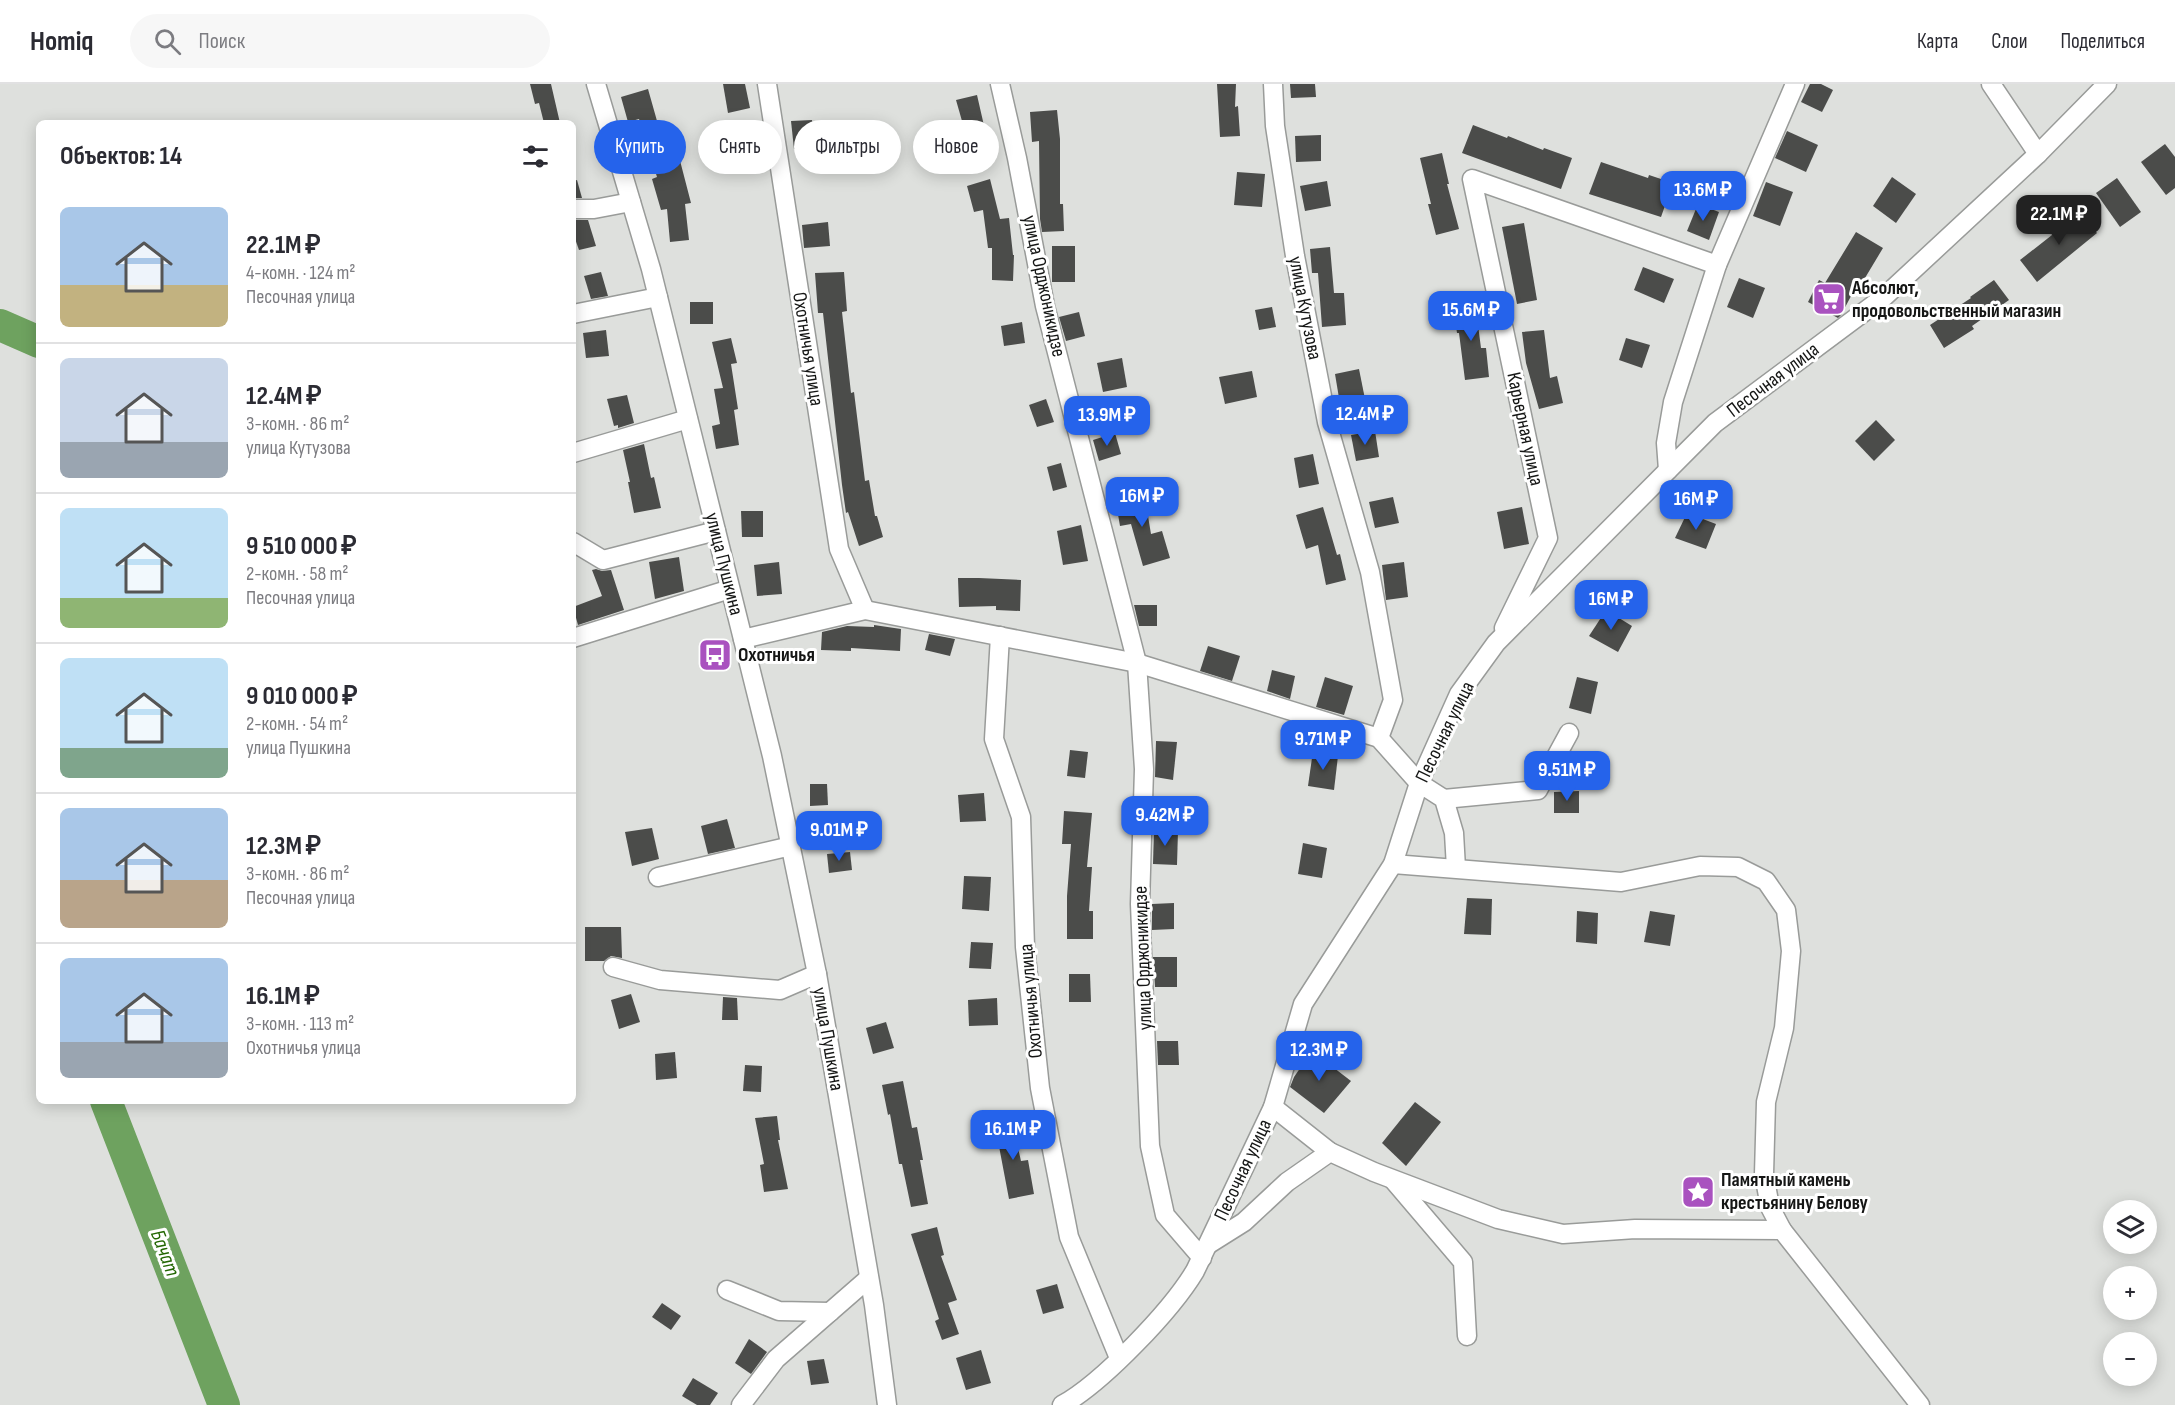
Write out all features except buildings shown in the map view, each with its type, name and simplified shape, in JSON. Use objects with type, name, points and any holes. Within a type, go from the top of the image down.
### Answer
[{"type":"street","name":"улица Пушкина","points":[[596,84],[658,297],[772,756],[817,974],[869,1278],[887,1405]]},
{"type":"street","name":"Охотничья улица","points":[[767,84],[839,549],[865,610]]},
{"type":"street","name":"улица Орджоникидзе","points":[[1000,84],[1046,306],[1137,663],[1144,769],[1140,904],[1150,1146],[1164,1215],[1205,1251]]},
{"type":"street","name":"улица Кутузова","points":[[1273,84],[1275,126],[1295,256],[1327,422],[1370,572],[1393,700],[1379,738]]},
{"type":"street","points":[[1668,470],[1666,443],[1673,402],[1718,265],[1795,84]]},
{"type":"street","points":[[1991,84],[2038,154]]},
{"type":"street","name":"Песочная улица","points":[[1062,1405],[1078,1396],[1119,1358],[1183,1290],[1205,1251],[1273,1107],[1303,1004],[1393,864],[1419,783],[1459,694],[1496,643],[1715,423],[1884,297],[2038,154],[2107,84]]},
{"type":"street","name":"Карьерная улица","points":[[1496,643],[1548,538],[1472,179],[1718,265]]},
{"type":"street","points":[[576,209],[594,209],[631,202]]},
{"type":"street","points":[[576,313],[658,297]]},
{"type":"street","points":[[576,452],[688,419]]},
{"type":"street","points":[[576,544],[603,560],[716,531]]},
{"type":"street","points":[[576,637],[730,589]]},
{"type":"street","points":[[743,639],[865,610],[1137,663],[1379,738],[1419,783],[1444,799],[1538,790],[1569,733]]},
{"type":"street","name":"Охотничья улица","points":[[1000,636],[994,739],[1021,817],[1025,947],[1040,1088],[1069,1237],[1119,1358]]},
{"type":"street","points":[[1444,799],[1454,833],[1456,868]]},
{"type":"street","points":[[658,877],[791,846]]},
{"type":"street","points":[[1393,864],[1621,882],[1700,866],[1737,867],[1766,881],[1786,910],[1791,951],[1784,1028],[1766,1102],[1764,1174],[1770,1207],[1782,1230],[1920,1405]]},
{"type":"street","points":[[613,967],[660,980],[780,990],[817,974]]},
{"type":"street","points":[[1273,1107],[1330,1152],[1393,1180],[1498,1219],[1563,1234],[1635,1229],[1782,1230]]},
{"type":"street","points":[[1205,1251],[1244,1222],[1287,1182],[1330,1152]]},
{"type":"street","points":[[1393,1180],[1463,1262],[1467,1336]]},
{"type":"street","points":[[741,1405],[776,1359],[869,1278]]},
{"type":"street","points":[[727,1290],[779,1311],[830,1312]]},
{"type":"waterway","name":"Бачат","points":[[0,325],[36,341]]},
{"type":"waterway","name":"Бачат","points":[[107,1104],[224,1405]]},
{"type":"place","name":"Абсолют, продовольственный магазин","points":[[1829,299]]},
{"type":"place","name":"Охотничья","points":[[715,655]]},
{"type":"place","name":"Памятный камень крестьянину Белову","points":[[1698,1192]]}]
